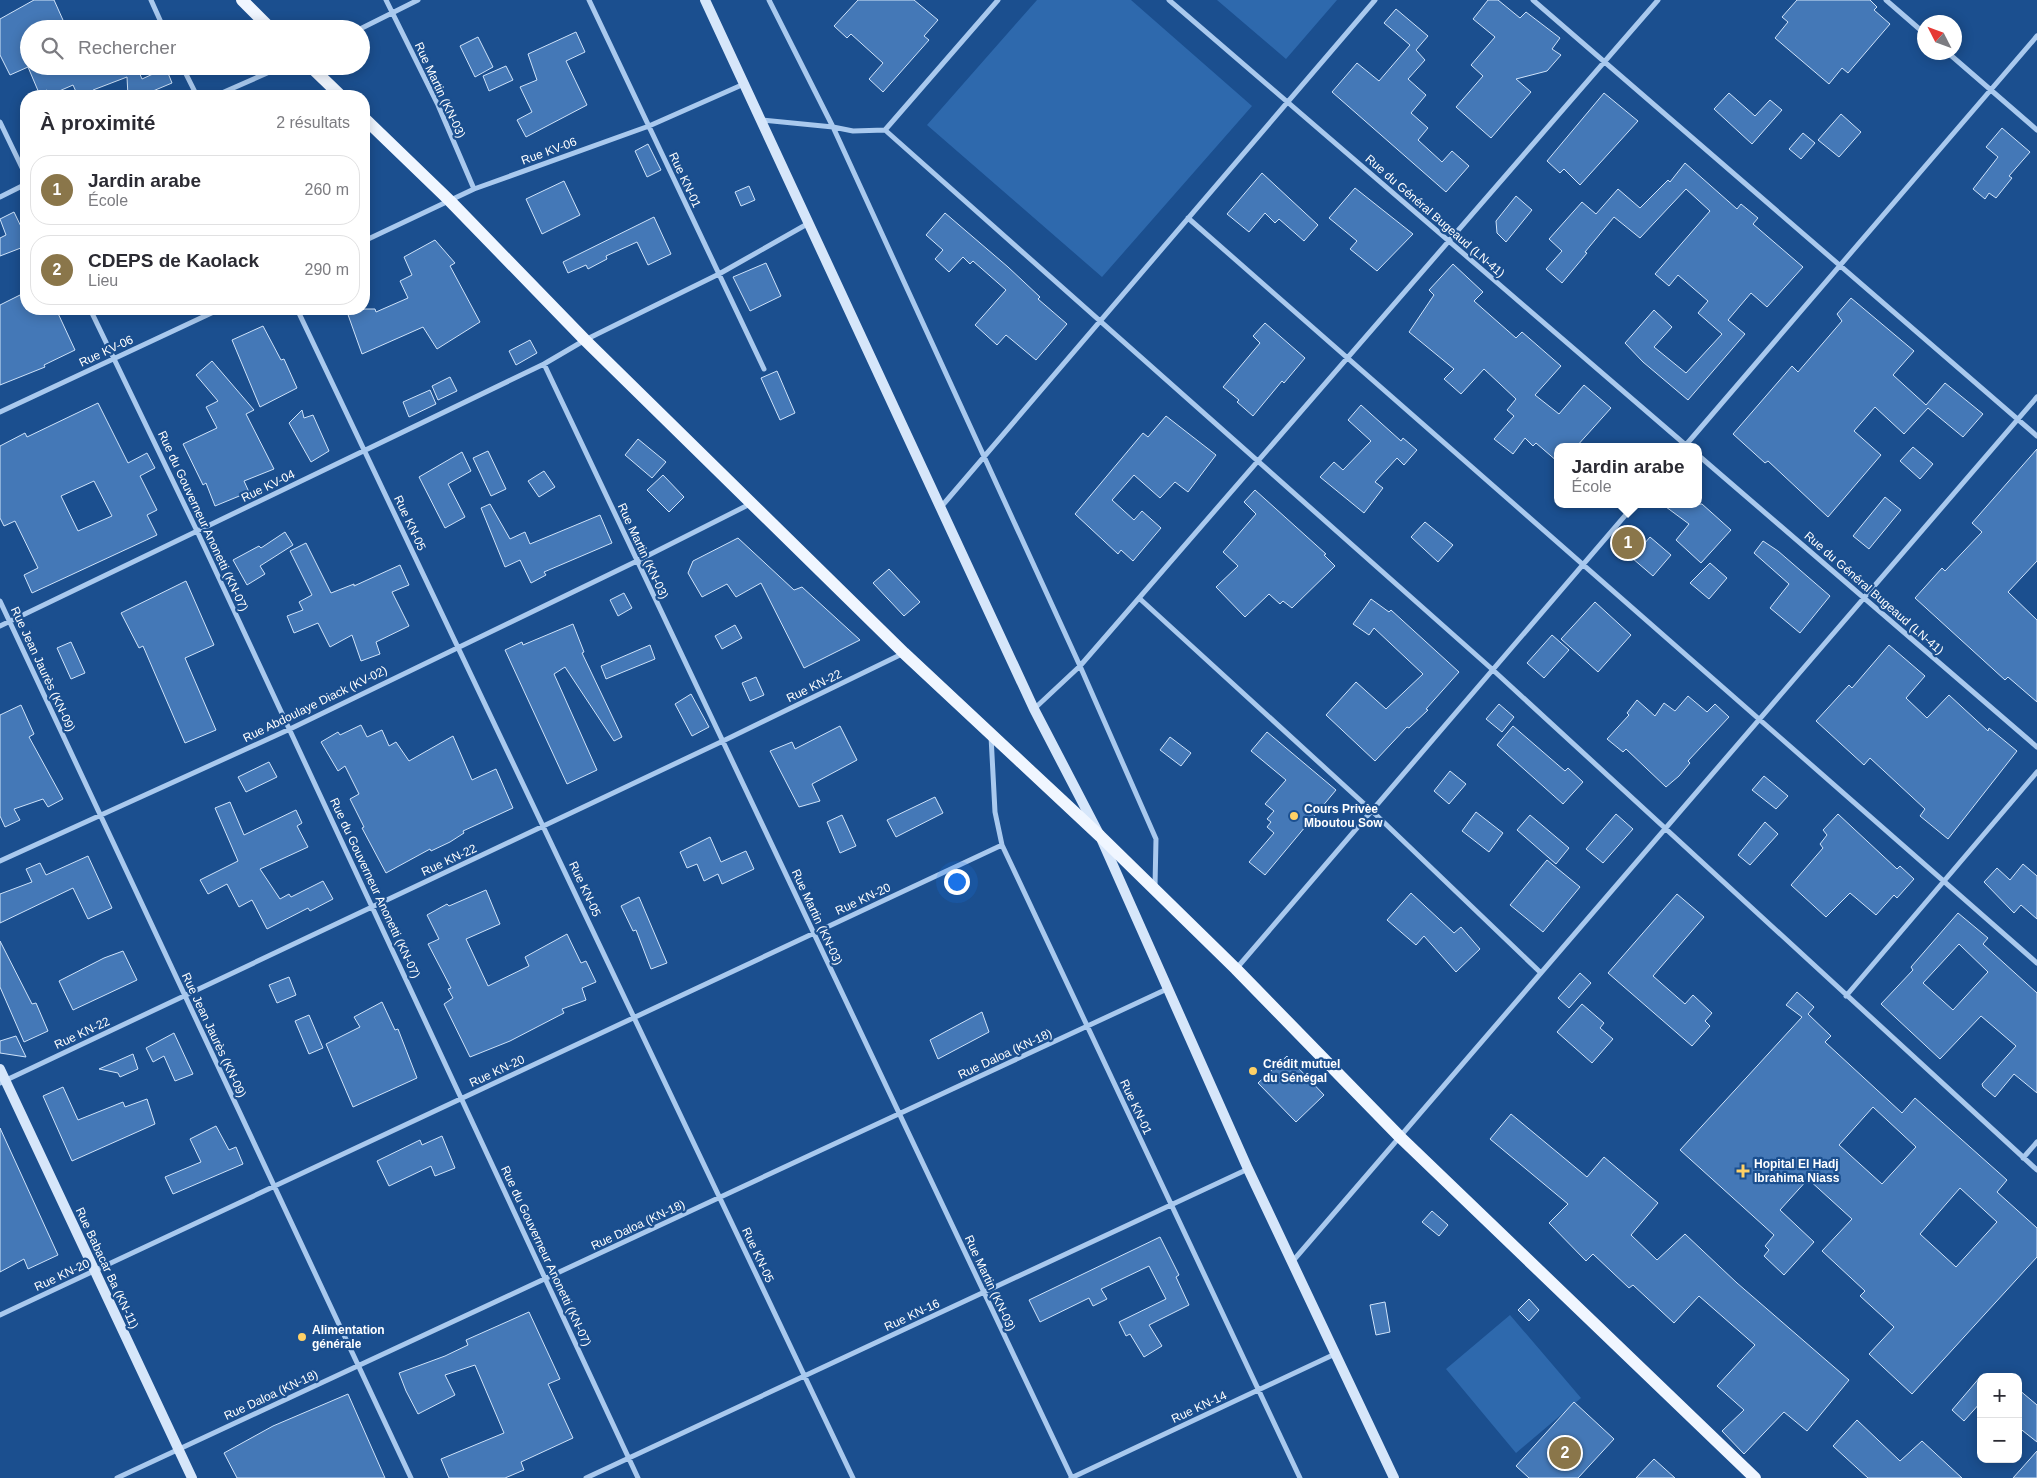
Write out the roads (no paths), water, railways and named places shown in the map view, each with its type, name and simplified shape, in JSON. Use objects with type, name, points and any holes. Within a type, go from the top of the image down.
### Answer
[{"type":"main road","points":[[242,0],[262,20]]},
{"type":"main road","points":[[319,75],[335,90]]},
{"type":"main road","points":[[370,124],[450,201],[585,340],[753,502],[904,652],[1100,836],[1155,892],[1236,969],[1400,1137],[1755,1478]]},
{"type":"street","points":[[151,0],[160,20]]},
{"type":"street","name":"Rue Martin (KN-03)","points":[[386,0],[438,105],[474,189]]},
{"type":"street","points":[[370,24],[418,0]]},
{"type":"street","name":"Rue KN-01","points":[[589,0],[764,369]]},
{"type":"street","points":[[705,0],[1034,709],[1100,836],[1248,1169],[1394,1478]]},
{"type":"street","points":[[769,0],[833,127],[1080,666],[1156,839],[1155,892]]},
{"type":"street","points":[[885,130],[998,0]]},
{"type":"street","name":"Rue du Général Bugeaud (LN-41)","points":[[1170,0],[1683,443]]},
{"type":"street","points":[[941,507],[1375,0]]},
{"type":"street","points":[[1533,0],[2037,436]]},
{"type":"street","points":[[1034,709],[1080,666],[1140,598],[1658,0]]},
{"type":"street","points":[[1886,0],[1917,27]]},
{"type":"street","points":[[1689,443],[2037,36]]},
{"type":"street","points":[[1956,60],[2037,130]]},
{"type":"street","points":[[186,75],[193,90]]},
{"type":"street","points":[[228,90],[262,75]]},
{"type":"street","name":"Rue KV-06","points":[[370,239],[474,189],[648,126],[744,84]]},
{"type":"street","points":[[760,120],[833,127],[853,131],[885,130],[1493,670],[1664,830],[2037,1170]]},
{"type":"street","points":[[0,122],[20,164]]},
{"type":"street","points":[[0,197],[20,187]]},
{"type":"street","points":[[1188,218],[2037,963]]},
{"type":"street","name":"Rue KV-04","points":[[0,626],[544,364],[585,340],[718,274],[809,223]]},
{"type":"street","name":"Rue du Gouverneur Anonetti (KN-07)","points":[[93,315],[290,729],[638,1478]]},
{"type":"street","name":"Rue KV-06","points":[[0,412],[207,315]]},
{"type":"street","name":"Rue KN-05","points":[[301,315],[853,1478]]},
{"type":"street","name":"Rue Martin (KN-03)","points":[[544,364],[1072,1478]]},
{"type":"street","points":[[1292,1262],[2037,397]]},
{"type":"street","name":"Rue du Général Bugeaud (LN-41)","points":[[1702,458],[2037,747]]},
{"type":"street","name":"Rue Abdoulaye Diack (KV-02)","points":[[0,861],[290,729],[637,561],[753,502]]},
{"type":"street","points":[[1236,969],[1632,508]]},
{"type":"street","points":[[1140,598],[1372,811],[1541,973]]},
{"type":"street","name":"Rue Jean Jaurès (KN-09)","points":[[0,601],[411,1478]]},
{"type":"street","name":"Rue KN-22","points":[[3,1082],[723,742],[904,652]]},
{"type":"street","name":"Rue KN-01","points":[[991,735],[995,812],[1002,845],[1300,1478]]},
{"type":"street","points":[[1846,996],[2037,772]]},
{"type":"street","name":"Rue KN-20","points":[[0,1315],[1002,845]]},
{"type":"street","name":"Rue Daloa (KN-18)","points":[[117,1478],[1167,989]]},
{"type":"street","name":"Rue Babacar Ba (KN-11)","points":[[0,1069],[3,1082],[95,1271],[192,1478]]},
{"type":"street","points":[[2023,1158],[2037,1142]]},
{"type":"street","name":"Rue KN-16","points":[[586,1478],[1248,1169]]},
{"type":"street","name":"Rue KN-14","points":[[1072,1478],[1336,1354]]},
{"type":"place","name":"Jardin arabe","points":[[1628,543]]},
{"type":"place","name":"Cours Privèe Mboutou Sow","points":[[1294,816]]},
{"type":"place","name":"Crédit mutuel du Sénégal","points":[[1253,1071]]},
{"type":"place","name":"Hopital El Hadj Ibrahima Niass","points":[[1743,1171]]},
{"type":"place","name":"Alimentation générale","points":[[302,1337]]},
{"type":"place","name":"CDEPS de Kaolack","points":[[1565,1453]]}]
